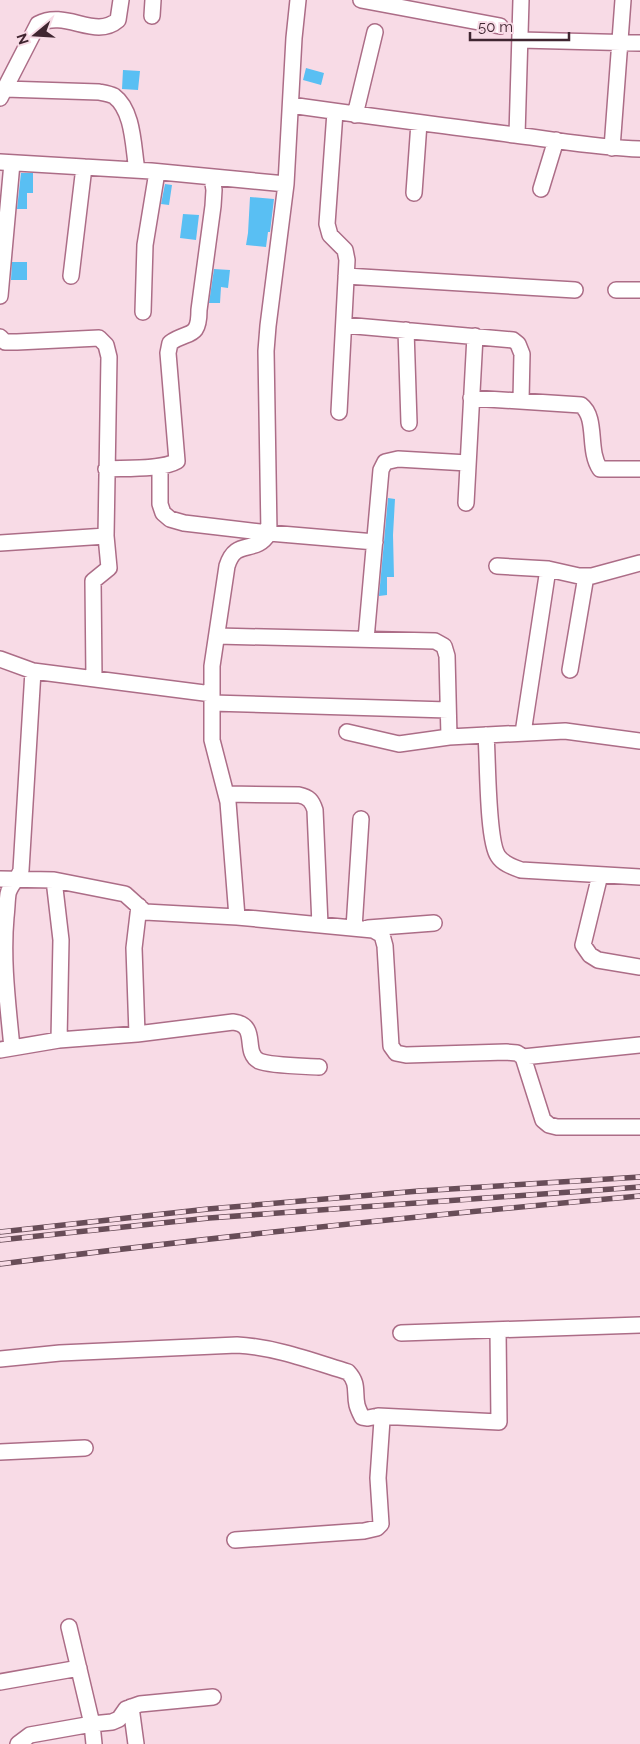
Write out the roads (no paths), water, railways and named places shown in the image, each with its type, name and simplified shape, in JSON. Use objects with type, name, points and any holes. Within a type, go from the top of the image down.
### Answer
[{"type":"street","points":[[121,0],[118,20],[112,25],[102,28],[57,18],[38,24],[2,93],[99,92],[113,95],[123,105],[129,116],[136,170]]},
{"type":"street","points":[[152,16],[153,0]]},
{"type":"street","points":[[237,917],[226,794],[212,740],[212,666],[229,557],[234,550],[261,543],[269,533],[266,351],[286,184],[294,38],[298,0]]},
{"type":"street","points":[[361,0],[422,5],[500,26]]},
{"type":"street","points":[[517,135],[521,0]]},
{"type":"street","points":[[612,148],[623,0]]},
{"type":"street","points":[[354,115],[375,32]]},
{"type":"street","points":[[520,40],[640,43]]},
{"type":"street","points":[[291,105],[354,115],[640,150]]},
{"type":"street","points":[[335,112],[327,224],[330,235],[345,250],[347,260],[340,412]]},
{"type":"street","points":[[414,193],[419,123]]},
{"type":"street","points":[[541,189],[556,140]]},
{"type":"street","points":[[0,296],[6,162],[136,170],[286,184]]},
{"type":"street","points":[[71,276],[84,167]]},
{"type":"street","points":[[144,312],[145,245],[157,172]]},
{"type":"street","points":[[106,469],[160,466],[177,461],[168,353],[170,343],[195,331],[199,322],[213,206],[214,190],[212,177]]},
{"type":"street","points":[[346,276],[575,290]]},
{"type":"street","points":[[616,290],[640,290]]},
{"type":"street","points":[[344,325],[512,340],[518,344],[522,354],[521,400]]},
{"type":"street","points":[[406,330],[409,423]]},
{"type":"street","points":[[466,502],[475,336]]},
{"type":"street","points":[[0,337],[5,342],[99,338],[106,344],[109,357],[106,469],[108,568],[93,581],[94,679]]},
{"type":"street","points":[[471,398],[581,405],[586,409],[590,419],[593,453],[600,469],[640,469]]},
{"type":"street","points":[[366,639],[381,470],[385,462],[398,460],[468,464]]},
{"type":"street","points":[[160,466],[160,504],[163,513],[170,519],[184,523],[269,533],[375,542]]},
{"type":"street","points":[[0,543],[106,536]]},
{"type":"street","points":[[497,566],[548,569],[579,576],[592,576],[640,563]]},
{"type":"street","points":[[523,733],[548,569]]},
{"type":"street","points":[[570,670],[586,576]]},
{"type":"street","points":[[218,636],[435,641],[444,646],[447,656],[449,737]]},
{"type":"street","points":[[0,659],[33,671],[212,698],[448,710]]},
{"type":"street","points":[[33,671],[20,870],[18,879],[8,892],[4,936],[6,1049],[59,1040],[137,1034],[233,1022],[240,1023],[247,1028],[252,1053],[258,1060],[267,1063],[319,1067]]},
{"type":"street","points":[[346,732],[399,744],[449,737],[565,731],[640,741]]},
{"type":"street","points":[[486,735],[493,847],[499,858],[510,866],[521,870],[640,877]]},
{"type":"street","points":[[226,794],[299,795],[306,796],[312,802],[315,810],[320,925]]},
{"type":"street","points":[[358,928],[361,819]]},
{"type":"street","points":[[600,875],[583,945],[590,955],[598,960],[640,967]]},
{"type":"street","points":[[0,878],[54,880],[125,894],[145,912],[237,917],[374,930],[382,935],[385,946],[391,1046],[396,1053],[406,1055],[506,1052],[517,1053],[524,1057],[640,1045]]},
{"type":"street","points":[[54,880],[61,940],[59,1040]]},
{"type":"street","points":[[137,1034],[134,948],[139,906]]},
{"type":"street","points":[[358,928],[434,923]]},
{"type":"street","points":[[524,1057],[539,1110],[543,1120],[550,1125],[557,1127],[640,1127]]},
{"type":"street","points":[[401,1333],[640,1326]]},
{"type":"street","points":[[0,1359],[60,1353],[237,1345],[258,1346],[348,1372],[354,1378],[357,1406],[362,1416],[368,1418],[378,1416],[499,1422],[498,1330]]},
{"type":"street","points":[[234,1540],[364,1531],[377,1528],[381,1518],[378,1478],[382,1420],[378,1416]]},
{"type":"street","points":[[0,1452],[85,1448]]},
{"type":"street","points":[[69,1627],[92,1724],[94,1744]]},
{"type":"street","points":[[0,1682],[79,1668]]},
{"type":"street","points":[[18,1744],[30,1735],[112,1722],[119,1719],[126,1709],[131,1706],[213,1697]]},
{"type":"street","points":[[131,1706],[136,1744]]},
{"type":"railway","points":[[0,1232],[208,1209],[419,1191],[640,1177]]},
{"type":"railway","points":[[0,1240],[209,1218],[640,1187]]},
{"type":"railway","points":[[0,1264],[320,1227],[640,1196]]}]
